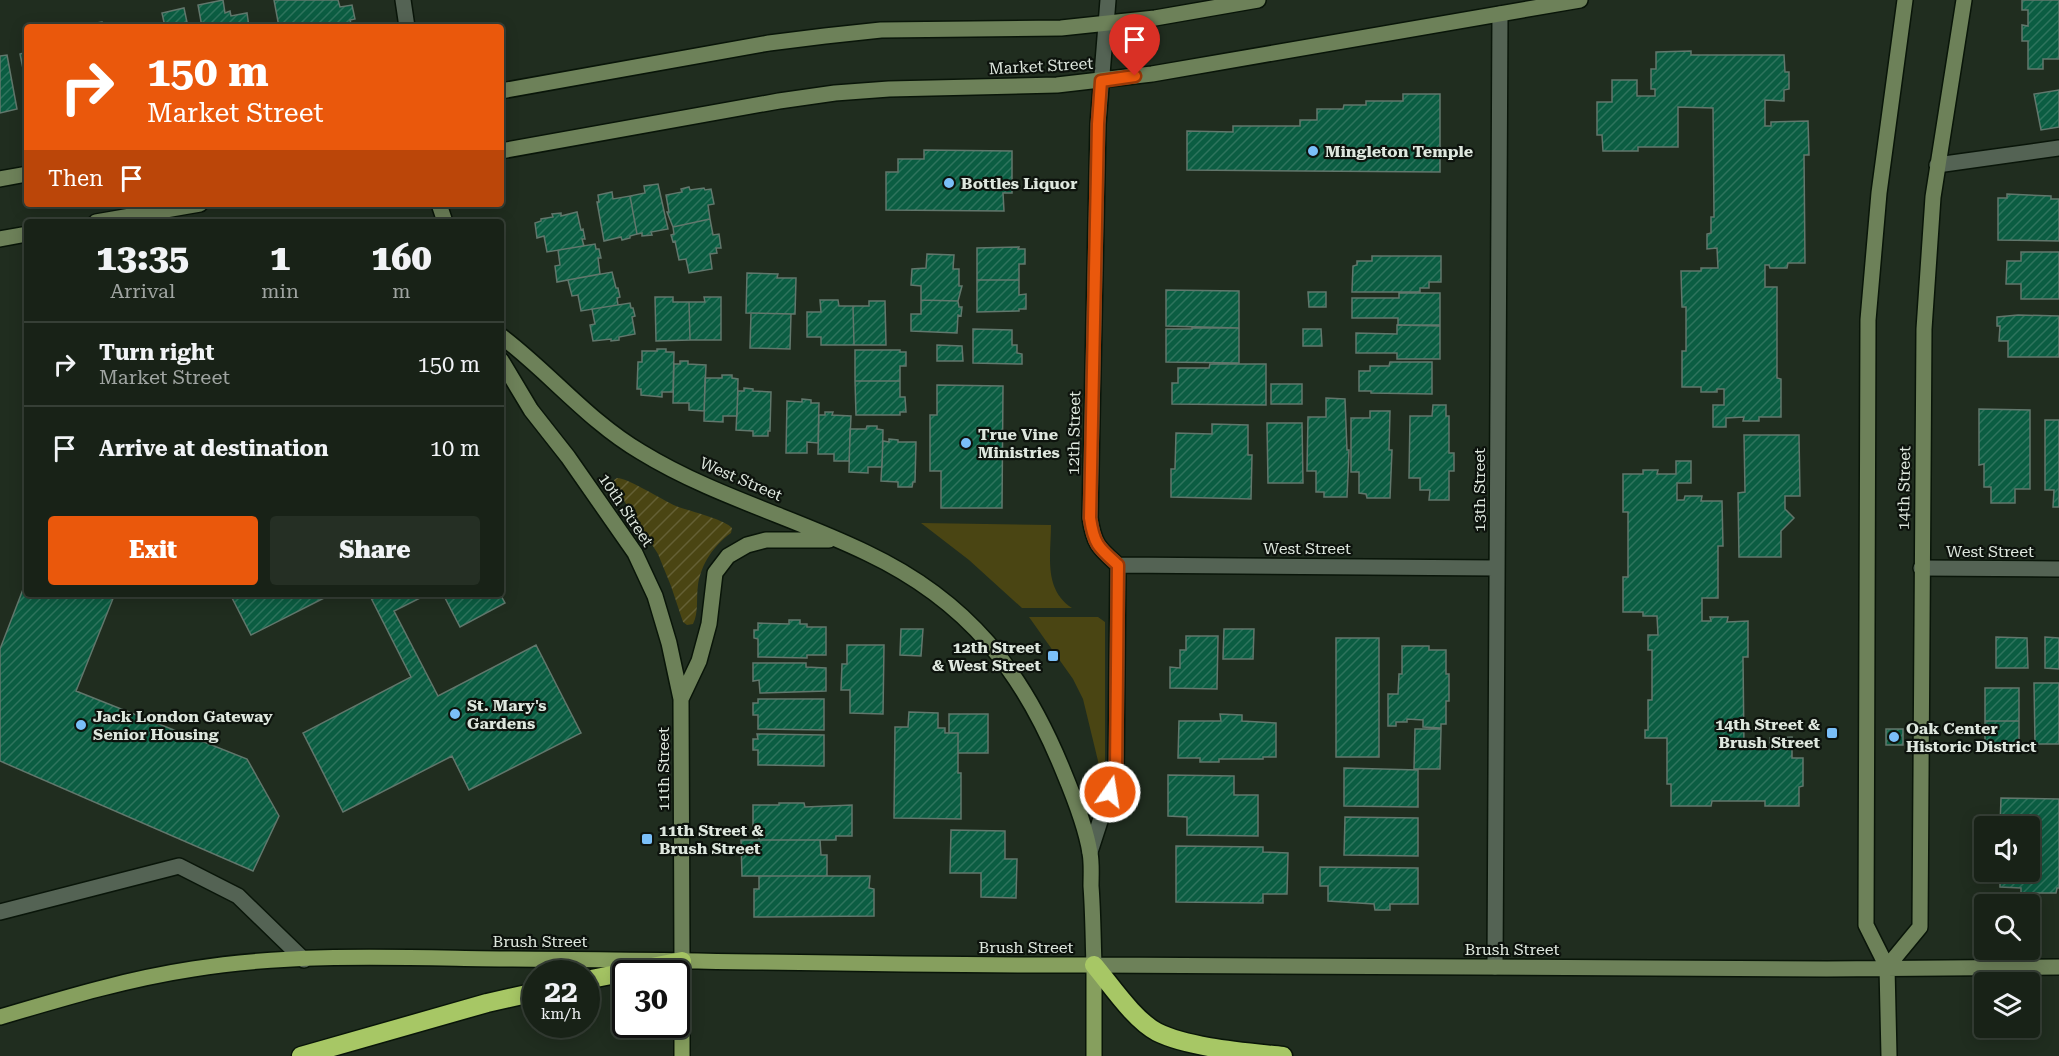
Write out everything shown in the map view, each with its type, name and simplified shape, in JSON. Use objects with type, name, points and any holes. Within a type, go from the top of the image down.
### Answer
[{"type":"highway","points":[[1094,965],[1129,1008],[1155,1031],[1196,1044],[1283,1056]]},
{"type":"highway","points":[[301,1056],[522,995]]},
{"type":"main road","points":[[504,90],[769,43],[825,36],[880,30],[1061,28],[1155,18],[1258,0]]},
{"type":"main road","name":"Market Street","points":[[504,150],[779,101],[836,93],[889,89],[1057,85],[1101,81],[1580,0]]},
{"type":"main road","points":[[1889,1056],[1887,967],[1866,925],[1868,320],[1879,193],[1905,0]]},
{"type":"main road","name":"14th Street","points":[[1887,967],[1920,927],[1924,329],[1932,197],[1964,0]]},
{"type":"main road","points":[[0,179],[24,175]]},
{"type":"main road","points":[[113,219],[183,207]]},
{"type":"main road","points":[[0,239],[24,235]]},
{"type":"main road","name":"West Street","points":[[504,338],[529,357],[602,425],[640,452],[721,492],[867,553],[906,574],[943,599],[982,634],[1035,708],[1073,795],[1090,852]]},
{"type":"main road","name":"10th Street","points":[[504,365],[531,410],[568,457],[635,553],[655,596],[669,644],[681,699]]},
{"type":"main road","points":[[681,699],[699,661],[709,624],[715,573],[728,556],[747,545],[766,540],[836,540]]},
{"type":"main road","name":"11th Street","points":[[681,699],[682,960]]},
{"type":"main road","points":[[1090,852],[1094,1056]]},
{"type":"main road","name":"Brush Street","points":[[0,1017],[80,993],[159,975],[230,964],[304,960],[612,961]]},
{"type":"main road","name":"Brush Street","points":[[690,961],[1495,967],[2059,967]]},
{"type":"main road","name":"11th Street","points":[[682,1038],[682,1056]]},
{"type":"street","points":[[403,0],[407,24]]},
{"type":"street","name":"12th Street","points":[[1107,0],[1097,170],[1090,518],[1092,533],[1098,547],[1118,565]]},
{"type":"street","name":"13th Street","points":[[1495,967],[1500,14]]},
{"type":"street","points":[[1937,165],[2059,148]]},
{"type":"street","points":[[1090,852],[1116,772],[1118,565]]},
{"type":"street","name":"West Street","points":[[1118,565],[1497,568]]},
{"type":"street","name":"West Street","points":[[1921,568],[2059,569]]},
{"type":"street","points":[[0,912],[179,866],[238,896],[304,960]]},
{"type":"shaded area","points":[[617,478],[637,485],[676,506],[714,518],[732,528],[731,533],[709,556],[702,570],[693,624],[687,625],[683,622],[658,554],[614,485],[614,480]]},
{"type":"shaded area","points":[[921,523],[1051,525],[1050,559],[1053,581],[1056,591],[1072,608],[1022,608],[969,560]]},
{"type":"shaded area","points":[[1029,617],[1098,617],[1105,622],[1105,765],[1099,765],[1083,699],[1073,679]]},
{"type":"building","points":[[223,0],[225,13],[230,11],[231,16],[247,13],[249,24],[201,24],[198,5]]},
{"type":"building","points":[[274,0],[338,0],[340,7],[352,5],[355,19],[350,20],[351,24],[278,24]]},
{"type":"building","points":[[2022,0],[2059,0],[2059,59],[2043,59],[2043,69],[2028,69],[2028,41],[2022,41],[2022,25],[2028,26],[2028,10],[2022,10]]},
{"type":"building","points":[[184,8],[187,24],[164,24],[162,13]]},
{"type":"building","points":[[1691,51],[1691,55],[1784,55],[1785,72],[1789,72],[1789,89],[1784,90],[1784,101],[1765,100],[1765,126],[1771,126],[1771,122],[1808,121],[1809,155],[1804,155],[1805,263],[1788,263],[1787,268],[1770,268],[1769,265],[1765,265],[1765,287],[1777,287],[1777,378],[1781,379],[1781,417],[1759,417],[1759,421],[1743,421],[1744,417],[1726,418],[1726,427],[1713,427],[1713,405],[1724,405],[1724,389],[1717,389],[1717,392],[1701,392],[1701,387],[1682,387],[1682,351],[1686,351],[1686,307],[1682,307],[1681,271],[1718,268],[1717,248],[1707,249],[1707,234],[1711,233],[1711,217],[1714,217],[1713,108],[1678,107],[1678,147],[1638,147],[1638,151],[1603,151],[1602,135],[1597,135],[1597,102],[1612,102],[1612,80],[1637,80],[1637,96],[1655,96],[1655,89],[1651,89],[1651,69],[1656,69],[1656,52]]},
{"type":"building","points":[[24,53],[24,73],[20,54]]},
{"type":"building","points":[[7,55],[17,109],[0,113],[0,56]]},
{"type":"building","points":[[2059,90],[2059,127],[2041,130],[2034,94]]},
{"type":"building","name":"Mingleton Temple","points":[[1403,94],[1440,94],[1440,172],[1187,170],[1187,131],[1233,132],[1233,126],[1300,126],[1300,120],[1317,120],[1317,109],[1343,109],[1344,105],[1366,105],[1366,101],[1403,101]]},
{"type":"building","name":"Bottles Liquor","points":[[924,150],[1012,151],[1012,193],[1003,193],[1004,211],[886,210],[886,172],[898,172],[898,159],[924,159]]},
{"type":"building","points":[[658,184],[668,229],[642,236],[642,233],[637,234],[630,196],[645,193],[644,186]]},
{"type":"building","points":[[689,187],[690,190],[711,189],[714,204],[708,205],[710,219],[673,227],[667,212],[669,212],[666,195],[682,192],[681,189]]},
{"type":"building","points":[[612,192],[613,199],[630,196],[637,234],[622,240],[621,237],[604,241],[597,202],[599,202],[598,195]]},
{"type":"building","points":[[2007,194],[2051,196],[2051,199],[2059,199],[2059,241],[1998,240],[1998,198],[2007,198]]},
{"type":"building","points":[[577,212],[581,230],[583,229],[584,246],[547,252],[544,236],[537,238],[535,223],[541,219],[553,217],[552,214],[561,213],[561,216]]},
{"type":"building","points":[[710,219],[713,235],[719,234],[721,248],[716,248],[717,253],[710,254],[712,269],[689,273],[686,259],[679,260],[675,241],[673,242],[671,235],[674,234],[673,227]]},
{"type":"building","points":[[595,244],[601,258],[598,258],[600,274],[557,282],[555,266],[560,265],[558,250]]},
{"type":"building","points":[[1019,247],[1018,249],[1025,249],[1025,264],[1019,264],[1019,280],[977,280],[977,248]]},
{"type":"building","points":[[2021,252],[2059,252],[2059,299],[2021,299],[2021,284],[2006,284],[2007,261],[2021,261]]},
{"type":"building","points":[[927,254],[954,255],[953,269],[959,269],[959,286],[962,286],[958,301],[921,300],[921,286],[911,285],[912,269],[926,268]]},
{"type":"building","points":[[1372,256],[1441,256],[1441,282],[1429,282],[1429,288],[1420,288],[1420,292],[1352,292],[1353,266],[1357,265],[1357,261],[1372,261]]},
{"type":"building","points":[[612,272],[620,297],[617,298],[618,305],[581,311],[578,295],[572,296],[568,280]]},
{"type":"building","points":[[747,273],[778,274],[777,278],[796,278],[795,314],[746,313]]},
{"type":"building","points":[[977,280],[1019,280],[1019,295],[1026,294],[1026,309],[977,312]]},
{"type":"building","points":[[1166,290],[1239,291],[1239,328],[1166,326]]},
{"type":"building","points":[[1308,292],[1326,292],[1326,307],[1309,307]]},
{"type":"building","points":[[1399,293],[1440,293],[1440,325],[1398,325],[1398,318],[1352,318],[1352,298],[1399,298]]},
{"type":"building","points":[[655,297],[673,297],[673,302],[689,302],[690,340],[656,341]]},
{"type":"building","points":[[704,297],[721,297],[721,340],[690,340],[689,302],[705,302]]},
{"type":"building","points":[[820,300],[838,300],[839,306],[853,306],[854,345],[821,345],[821,337],[807,337],[807,312],[821,312]]},
{"type":"building","points":[[921,300],[958,301],[959,307],[962,307],[961,316],[958,315],[957,333],[911,331],[911,314],[921,314]]},
{"type":"building","points":[[869,301],[885,301],[886,345],[854,345],[853,306],[869,306]]},
{"type":"building","points":[[630,303],[635,316],[632,317],[635,334],[619,337],[619,340],[593,341],[590,325],[595,324],[592,309]]},
{"type":"building","points":[[751,313],[791,314],[790,349],[750,348]]},
{"type":"building","points":[[2059,316],[2059,357],[2008,357],[2008,341],[1999,341],[2000,326],[1997,326],[1997,317]]},
{"type":"building","points":[[1397,325],[1440,326],[1440,359],[1397,359],[1397,353],[1356,353],[1356,333],[1397,334]]},
{"type":"building","points":[[1239,328],[1239,363],[1166,362],[1166,329]]},
{"type":"building","points":[[973,329],[1012,330],[1012,345],[1017,345],[1017,353],[1022,354],[1022,364],[973,363]]},
{"type":"building","points":[[1303,329],[1321,329],[1322,346],[1303,346]]},
{"type":"building","points":[[937,345],[962,346],[963,361],[937,361]]},
{"type":"building","points":[[657,349],[674,352],[673,392],[662,392],[662,397],[641,395],[641,389],[637,389],[638,362],[642,362],[642,351],[657,351]]},
{"type":"building","points":[[855,350],[906,352],[906,366],[900,366],[900,381],[855,381]]},
{"type":"building","points":[[680,361],[706,365],[704,411],[689,410],[689,403],[673,403],[674,364],[680,364]]},
{"type":"building","points":[[1390,362],[1432,362],[1432,394],[1359,391],[1359,371],[1370,371],[1370,366],[1389,366]]},
{"type":"building","points":[[1210,364],[1266,364],[1266,405],[1172,404],[1172,383],[1178,383],[1178,368],[1209,368]]},
{"type":"building","points":[[722,375],[732,375],[732,378],[738,379],[737,416],[723,416],[723,422],[704,421],[705,378],[722,378]]},
{"type":"building","points":[[855,381],[900,381],[900,397],[905,397],[906,412],[900,412],[900,415],[856,415]]},
{"type":"building","points":[[1271,384],[1302,384],[1302,404],[1271,404]]},
{"type":"building","name":"True Vine Ministries","points":[[937,385],[1003,386],[1002,508],[941,508],[941,471],[930,471],[930,415],[937,415]]},
{"type":"building","points":[[744,388],[771,392],[768,436],[753,436],[753,431],[736,430],[738,391],[744,391]]},
{"type":"building","points":[[1326,398],[1345,399],[1347,450],[1349,450],[1347,497],[1324,497],[1324,492],[1316,492],[1316,471],[1307,471],[1308,417],[1326,417]]},
{"type":"building","points":[[802,399],[811,400],[811,403],[819,403],[818,443],[807,442],[807,453],[786,453],[787,401],[802,402]]},
{"type":"building","points":[[1433,405],[1446,405],[1446,416],[1449,416],[1449,453],[1454,453],[1454,471],[1449,471],[1449,500],[1429,500],[1430,490],[1420,490],[1420,478],[1409,478],[1410,416],[1432,416]]},
{"type":"building","points":[[1979,409],[2030,410],[2030,489],[2015,489],[2015,503],[1991,503],[1991,487],[1984,487],[1984,464],[1979,465]]},
{"type":"building","points":[[1370,411],[1390,411],[1389,450],[1392,450],[1390,498],[1367,498],[1366,494],[1359,493],[1359,472],[1351,472],[1351,418],[1370,418]]},
{"type":"building","points":[[825,412],[833,412],[832,415],[851,416],[849,461],[834,461],[834,454],[818,454],[819,415],[825,415]]},
{"type":"building","points":[[2045,420],[2059,420],[2059,507],[2053,507],[2054,490],[2045,490]]},
{"type":"building","points":[[1267,423],[1302,423],[1303,483],[1268,483]]},
{"type":"building","points":[[1212,424],[1248,425],[1248,455],[1252,455],[1251,499],[1171,497],[1171,469],[1175,469],[1176,433],[1212,434]]},
{"type":"building","points":[[867,426],[877,426],[877,429],[883,430],[882,467],[868,467],[868,473],[849,472],[850,429],[866,429]]},
{"type":"building","points":[[1744,435],[1799,435],[1800,496],[1785,496],[1785,509],[1794,518],[1781,531],[1781,557],[1739,557],[1738,493],[1745,492]]},
{"type":"building","points":[[889,439],[898,440],[898,442],[916,442],[915,482],[912,487],[898,487],[898,482],[881,481],[883,441],[889,442]]},
{"type":"building","points":[[1676,461],[1691,461],[1691,483],[1677,483],[1677,500],[1684,500],[1685,496],[1702,496],[1701,501],[1722,501],[1723,546],[1718,546],[1718,598],[1702,598],[1702,621],[1711,621],[1710,617],[1728,617],[1727,622],[1748,621],[1748,657],[1743,657],[1744,749],[1770,749],[1770,738],[1792,737],[1792,758],[1803,758],[1803,786],[1799,787],[1799,806],[1765,806],[1765,801],[1712,801],[1711,806],[1671,806],[1671,784],[1667,784],[1667,738],[1645,738],[1645,730],[1648,730],[1648,700],[1652,700],[1652,650],[1648,650],[1648,635],[1658,635],[1657,616],[1643,616],[1643,612],[1623,612],[1623,577],[1628,577],[1628,512],[1623,512],[1623,474],[1643,474],[1643,470],[1658,470],[1657,474],[1676,474]]},
{"type":"building","name":"Jack London Gateway Senior Housing","points":[[24,587],[24,597],[114,597],[76,691],[247,759],[279,816],[253,871],[0,761],[0,649]]},
{"type":"building","points":[[232,597],[326,597],[251,635]]},
{"type":"building","name":"St. Mary's Gardens","points":[[371,597],[422,597],[394,611],[438,696],[536,645],[581,733],[469,790],[452,756],[343,812],[303,733],[411,677]]},
{"type":"building","points":[[445,597],[502,597],[505,603],[460,627]]},
{"type":"building","points":[[789,620],[800,620],[800,624],[807,624],[807,627],[826,627],[826,655],[807,655],[807,658],[758,657],[758,639],[754,638],[754,630],[758,630],[758,623],[789,624]]},
{"type":"building","points":[[901,629],[923,629],[921,656],[900,655]]},
{"type":"building","points":[[1224,629],[1254,629],[1253,659],[1223,659]]},
{"type":"building","points":[[1186,636],[1218,636],[1217,689],[1170,688],[1170,667],[1180,668],[1180,650],[1186,650]]},
{"type":"building","points":[[1996,637],[2027,638],[2028,668],[1996,668]]},
{"type":"building","points":[[2045,637],[2059,638],[2059,669],[2045,668]]},
{"type":"building","points":[[1336,638],[1379,638],[1379,757],[1336,757]]},
{"type":"building","points":[[847,645],[884,645],[883,714],[850,713],[850,690],[841,690],[842,664],[847,664]]},
{"type":"building","points":[[1402,646],[1429,646],[1429,650],[1446,650],[1449,701],[1446,701],[1446,724],[1441,724],[1441,728],[1423,727],[1423,720],[1407,719],[1407,722],[1396,722],[1396,726],[1388,726],[1388,694],[1398,694],[1399,674],[1402,674]]},
{"type":"building","points":[[753,663],[806,663],[806,667],[826,668],[826,691],[760,693],[759,680],[753,681]]},
{"type":"building","points":[[2034,683],[2059,683],[2059,744],[2035,744]]},
{"type":"building","points":[[1985,688],[2019,688],[2019,721],[1985,721]]},
{"type":"building","points":[[758,699],[824,699],[824,730],[758,729],[758,715],[753,715],[753,703],[758,703]]},
{"type":"building","points":[[909,712],[938,713],[938,728],[945,728],[945,733],[958,733],[961,819],[894,818],[895,727],[908,727]]},
{"type":"building","points":[[949,714],[988,714],[988,753],[958,753],[958,733],[949,733]]},
{"type":"building","points":[[1220,714],[1242,715],[1242,721],[1276,723],[1276,757],[1219,759],[1219,762],[1200,762],[1200,758],[1178,758],[1179,721],[1221,721]]},
{"type":"building","points":[[1985,721],[2019,721],[2019,752],[1985,752]]},
{"type":"building","points":[[1415,729],[1441,729],[1440,769],[1414,769]]},
{"type":"building","name":"Oak Center Historic District","points":[[1886,729],[1903,729],[1903,745],[1886,745]]},
{"type":"building","points":[[757,734],[824,735],[824,766],[758,765],[758,750],[753,750],[753,739],[758,739]]},
{"type":"building","points":[[1344,768],[1418,770],[1418,807],[1344,806]]},
{"type":"building","points":[[1168,775],[1234,776],[1234,795],[1258,795],[1258,836],[1187,835],[1187,817],[1168,816]]},
{"type":"building","points":[[2001,798],[2059,799],[2059,888],[2056,893],[2021,893],[2021,888],[2000,887],[2000,882],[2040,882],[2040,816],[2000,816]]},
{"type":"building","points":[[779,803],[804,803],[805,807],[852,805],[852,836],[836,836],[836,840],[759,840],[759,826],[753,826],[753,805],[779,805]]},
{"type":"building","points":[[1345,817],[1418,818],[1418,856],[1344,855]]},
{"type":"building","points":[[951,830],[1005,831],[1005,859],[1017,859],[1016,898],[981,897],[981,873],[950,873]]},
{"type":"building","points":[[741,840],[820,840],[821,855],[827,855],[827,876],[742,876]]},
{"type":"building","points":[[1176,846],[1263,847],[1263,852],[1288,853],[1287,894],[1263,894],[1263,903],[1176,902]]},
{"type":"building","points":[[1320,867],[1418,868],[1418,904],[1390,904],[1390,910],[1375,910],[1374,904],[1328,901],[1328,886],[1320,886]]},
{"type":"building","points":[[759,876],[870,876],[869,888],[874,889],[874,916],[754,917],[754,889],[759,889]]},
{"type":"place","name":"Mingleton Temple","points":[[1313,151]]},
{"type":"place","name":"Bottles Liquor","points":[[949,183]]},
{"type":"place","name":"True Vine Ministries","points":[[966,443]]},
{"type":"place","name":"12th Street & West Street","points":[[1053,656]]},
{"type":"place","name":"St. Mary's Gardens","points":[[455,714]]},
{"type":"place","name":"Jack London Gateway Senior Housing","points":[[81,725]]},
{"type":"place","name":"14th Street & Brush Street","points":[[1832,733]]},
{"type":"place","name":"Oak Center Historic District","points":[[1894,737]]},
{"type":"place","name":"11th Street & Brush Street","points":[[647,839]]},
{"type":"route","points":[[1110,792],[1116,772],[1118,565],[1098,547],[1092,533],[1090,518],[1098,124],[1101,81],[1135,76]]}]
